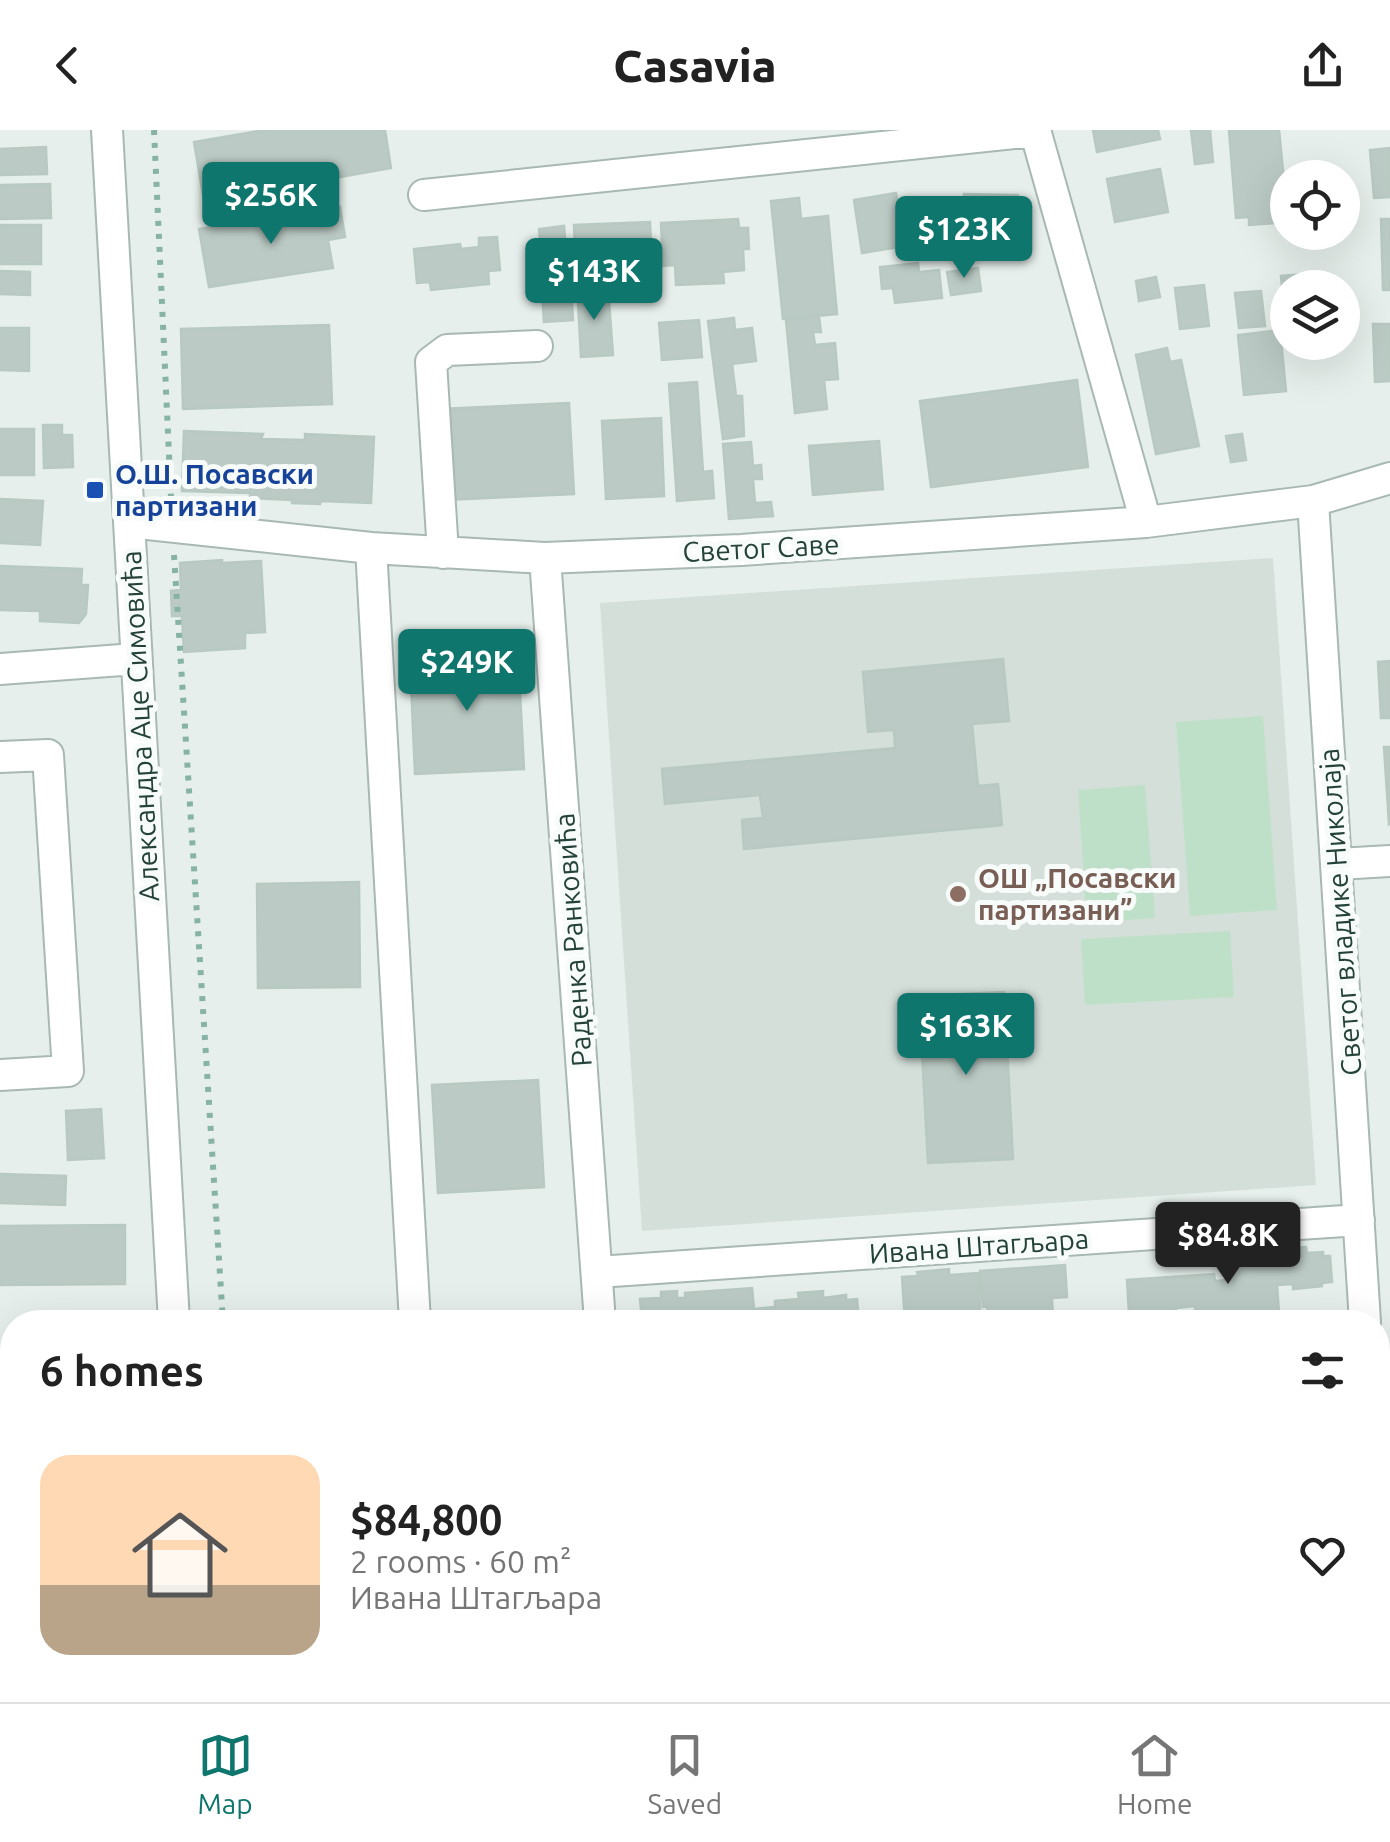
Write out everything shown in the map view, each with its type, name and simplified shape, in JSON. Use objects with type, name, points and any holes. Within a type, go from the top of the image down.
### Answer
[{"type":"street","name":"Александра Аце Симовића","points":[[107,130],[173,1310]]},
{"type":"street","points":[[424,195],[1035,130],[1146,522]]},
{"type":"street","points":[[442,552],[431,362],[448,350],[537,346]]},
{"type":"street","name":"Светог Саве","points":[[129,522],[371,548],[545,558],[741,550],[1146,522],[1312,501],[1390,478]]},
{"type":"street","name":"Светог владике Николаја","points":[[1312,501],[1364,1310]]},
{"type":"street","points":[[371,548],[414,1310]]},
{"type":"street","name":"Раденка Ранковића","points":[[545,558],[600,1310]]},
{"type":"street","points":[[0,669],[134,659]]},
{"type":"street","points":[[0,758],[48,754],[68,1071],[0,1075]]},
{"type":"street","points":[[1338,864],[1390,861]]},
{"type":"street","name":"Ивана Штагљара","points":[[598,1272],[1359,1220]]},
{"type":"path","points":[[154,130],[172,526],[221,1310]]},
{"type":"shaded area","name":"ОШ „Посавски партизани”","points":[[1273,558],[1316,1185],[642,1231],[600,603]]},
{"type":"green space","points":[[1263,716],[1277,910],[1190,916],[1176,722]]},
{"type":"green space","points":[[1145,785],[1155,918],[1087,923],[1078,790]]},
{"type":"green space","points":[[1230,931],[1234,997],[1085,1005],[1081,939]]},
{"type":"building","points":[[265,130],[385,130],[391,168],[204,201],[194,142]]},
{"type":"building","points":[[1093,130],[1158,130],[1160,139],[1097,152]]},
{"type":"building","points":[[1191,130],[1210,130],[1213,162],[1195,164]]},
{"type":"building","points":[[1229,130],[1279,130],[1282,160],[1270,160],[1270,223],[1249,225],[1249,217],[1236,218]]},
{"type":"building","points":[[46,147],[47,174],[0,175],[0,149]]},
{"type":"building","points":[[1390,148],[1390,197],[1374,198],[1370,150]]},
{"type":"building","points":[[1160,169],[1168,212],[1115,222],[1107,179]]},
{"type":"building","points":[[50,184],[51,218],[0,219],[0,185]]},
{"type":"building","points":[[896,193],[905,246],[862,253],[854,200]]},
{"type":"building","points":[[964,194],[1018,195],[1017,233],[992,232],[992,238],[963,237]]},
{"type":"building","points":[[799,198],[801,219],[828,216],[837,314],[783,319],[771,201]]},
{"type":"building","points":[[340,207],[345,237],[328,240],[333,268],[209,287],[199,229]]},
{"type":"building","points":[[738,219],[739,228],[748,228],[744,270],[723,272],[724,283],[676,285],[675,265],[663,266],[661,223]]},
{"type":"building","points":[[1381,219],[1390,219],[1390,290],[1383,290]]},
{"type":"building","points":[[650,222],[652,268],[576,272],[574,225]]},
{"type":"building","points":[[0,225],[41,225],[41,264],[0,264]]},
{"type":"building","points":[[564,226],[569,285],[544,287],[539,229]]},
{"type":"building","points":[[497,237],[500,270],[488,271],[489,284],[431,290],[430,282],[417,283],[414,249],[460,244],[461,249],[479,247],[479,238]]},
{"type":"building","points":[[918,263],[919,272],[939,270],[942,298],[895,303],[893,288],[882,289],[880,267]]},
{"type":"building","points":[[978,268],[981,291],[951,295],[947,272]]},
{"type":"building","points":[[0,271],[30,272],[30,295],[0,294]]},
{"type":"building","points":[[1156,277],[1160,297],[1139,301],[1136,281]]},
{"type":"building","points":[[598,285],[600,301],[609,301],[613,355],[581,357],[577,286]]},
{"type":"building","points":[[1204,285],[1209,326],[1180,329],[1175,288]]},
{"type":"building","points":[[571,290],[573,320],[544,322],[542,292]]},
{"type":"building","points":[[1261,291],[1265,326],[1239,328],[1235,293]]},
{"type":"building","points":[[819,317],[821,332],[813,332],[815,345],[835,343],[838,379],[824,380],[827,409],[795,413],[786,320]]},
{"type":"building","points":[[734,318],[735,330],[752,328],[756,361],[732,364],[736,396],[742,396],[744,436],[723,439],[708,321]]},
{"type":"building","points":[[699,320],[702,357],[662,360],[659,323]]},
{"type":"building","points":[[1373,324],[1390,324],[1390,381],[1375,382]]},
{"type":"building","points":[[329,325],[332,404],[183,409],[181,329]]},
{"type":"building","points":[[0,328],[29,328],[29,371],[0,370]]},
{"type":"building","points":[[1270,331],[1270,360],[1283,360],[1286,391],[1244,395],[1238,335]]},
{"type":"building","points":[[1167,348],[1170,362],[1181,360],[1199,446],[1156,454],[1136,355]]},
{"type":"building","points":[[1077,380],[1088,467],[931,487],[920,401]]},
{"type":"building","points":[[697,382],[703,472],[712,471],[714,498],[677,501],[669,384]]},
{"type":"building","points":[[569,403],[574,494],[446,500],[441,409]]},
{"type":"building","points":[[661,418],[664,496],[606,499],[602,421]]},
{"type":"building","points":[[43,425],[62,425],[62,435],[72,435],[73,467],[44,468]]},
{"type":"building","points":[[0,429],[34,429],[34,475],[0,475]]},
{"type":"building","points":[[184,431],[263,434],[261,439],[305,440],[305,434],[374,437],[371,503],[292,503],[250,498],[250,493],[182,491]]},
{"type":"building","points":[[1242,434],[1246,460],[1231,462],[1226,436]]},
{"type":"building","points":[[879,441],[883,489],[813,495],[809,446]]},
{"type":"building","points":[[751,442],[753,466],[761,465],[762,479],[753,479],[755,503],[771,502],[773,516],[729,519],[723,444]]},
{"type":"building","points":[[0,499],[43,501],[40,545],[0,543]]},
{"type":"building","points":[[261,561],[265,632],[245,633],[245,648],[184,652],[182,616],[172,616],[171,591],[181,590],[180,563]]},
{"type":"building","points":[[0,566],[82,569],[81,585],[88,585],[86,614],[79,623],[40,621],[40,611],[0,610]]},
{"type":"building","points":[[518,654],[524,769],[415,774],[410,660]]},
{"type":"building","points":[[1003,659],[1009,721],[972,724],[978,786],[998,784],[1002,825],[744,849],[742,820],[763,818],[760,795],[665,804],[662,769],[895,748],[894,730],[868,732],[863,672]]},
{"type":"building","points":[[1390,661],[1390,718],[1381,718],[1378,662]]},
{"type":"building","points":[[1384,747],[1390,747],[1389,824]]},
{"type":"building","points":[[359,882],[360,987],[258,988],[257,884]]},
{"type":"building","points":[[1004,992],[1013,1159],[928,1163],[919,996]]},
{"type":"building","points":[[538,1080],[544,1187],[438,1193],[432,1085]]},
{"type":"building","points":[[101,1109],[104,1158],[68,1160],[66,1111]]},
{"type":"building","points":[[0,1174],[66,1176],[65,1205],[0,1203]]},
{"type":"building","points":[[125,1225],[125,1284],[0,1285],[0,1226]]},
{"type":"building","points":[[1306,1247],[1307,1253],[1323,1252],[1323,1256],[1330,1256],[1332,1282],[1293,1289],[1293,1284],[1277,1285],[1279,1310],[1195,1310],[1195,1306],[1129,1310],[1127,1280],[1214,1274],[1215,1281],[1229,1280],[1227,1257],[1277,1254],[1277,1249]]},
{"type":"building","points":[[1065,1265],[1067,1297],[1052,1298],[1053,1310],[987,1310],[983,1307],[980,1271]]},
{"type":"building","points":[[949,1269],[949,1275],[978,1273],[980,1310],[904,1310],[902,1277],[918,1276],[917,1272]]},
{"type":"building","points":[[752,1288],[754,1309],[775,1307],[775,1301],[799,1299],[798,1293],[823,1291],[823,1298],[846,1295],[846,1300],[857,1299],[858,1310],[641,1310],[640,1299],[661,1298],[661,1292],[677,1291],[677,1298],[685,1298],[685,1293]]},
{"type":"place","name":"О.Ш. Посавски партизани","points":[[95,490]]},
{"type":"place","name":"ОШ „Посавски партизани”","points":[[958,894]]}]
